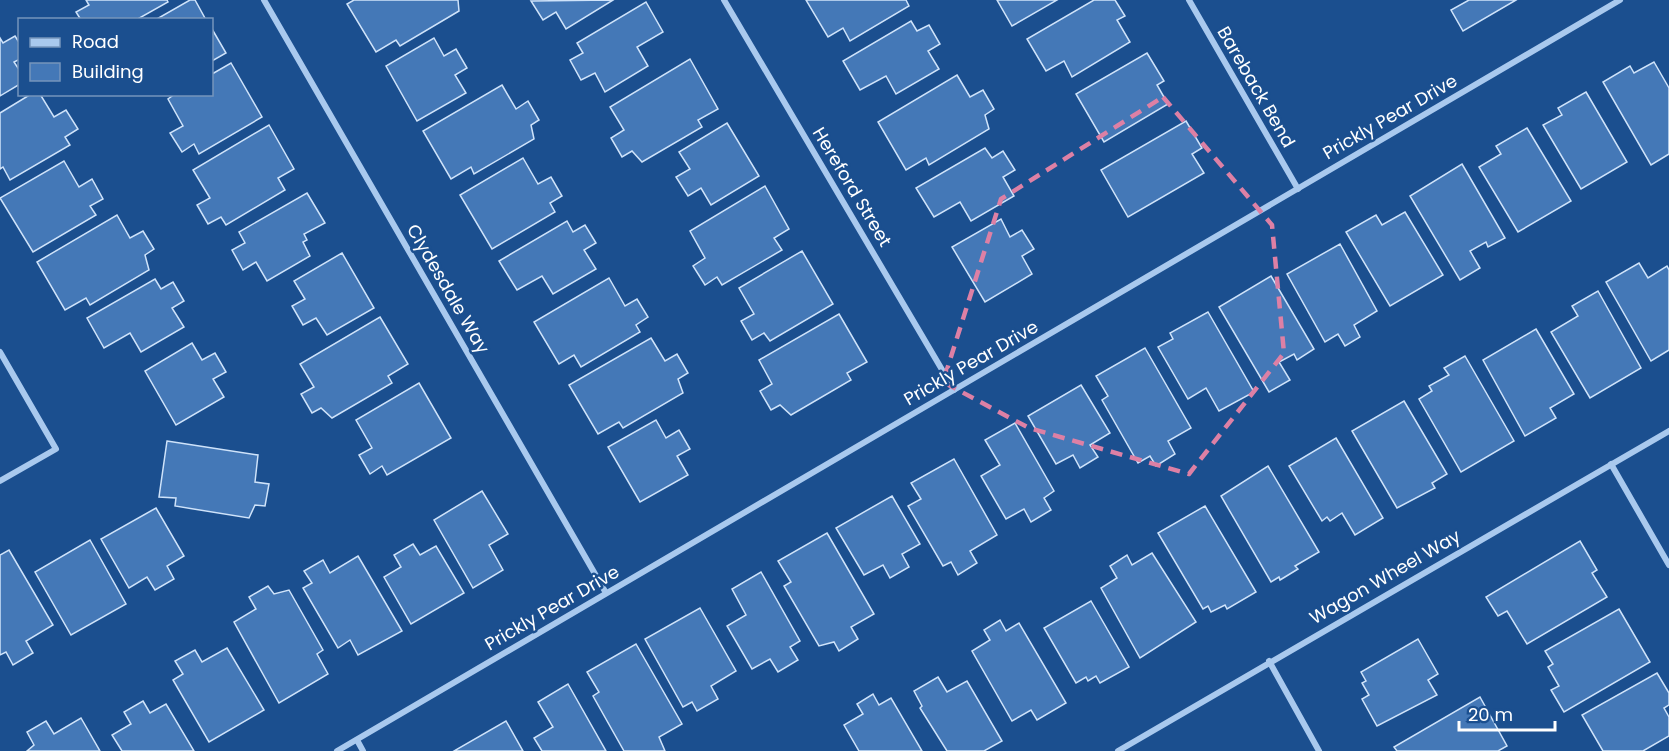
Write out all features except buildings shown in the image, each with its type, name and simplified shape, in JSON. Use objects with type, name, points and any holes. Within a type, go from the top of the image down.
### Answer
[{"type":"street","name":"Clydesdale Way","points":[[264,0],[606,593]]},
{"type":"street","name":"Hereford Street","points":[[724,0],[954,390]]},
{"type":"street","name":"Bareback Bend","points":[[1189,0],[1298,189]]},
{"type":"street","name":"Prickly Pear Drive","points":[[337,751],[1620,0]]},
{"type":"street","points":[[0,352],[56,449],[0,481]]},
{"type":"street","name":"Wagon Wheel Way","points":[[1118,751],[1269,661],[1669,431]]},
{"type":"street","points":[[1611,464],[1669,565]]},
{"type":"street","points":[[1269,661],[1319,751]]},
{"type":"street","points":[[357,740],[363,751]]},
{"type":"highlighted area","points":[[1163,97],[1272,225],[1284,353],[1189,474],[1029,428],[943,382],[1001,199]]}]
